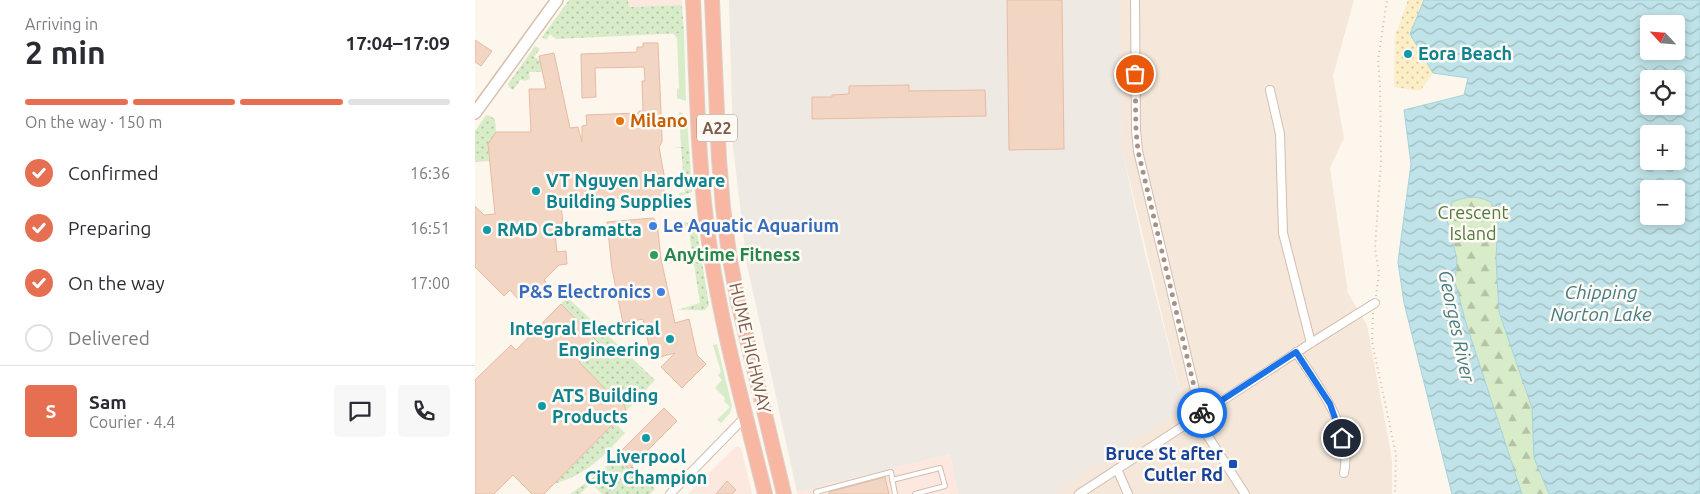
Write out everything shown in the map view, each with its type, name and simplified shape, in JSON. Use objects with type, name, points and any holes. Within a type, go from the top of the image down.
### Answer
[{"type":"highway","name":"HUME HIGHWAY","points":[[693,0],[699,138],[706,221],[719,299],[765,494]]},
{"type":"highway","name":"HUME HIGHWAY","points":[[712,0],[719,159],[729,254],[738,302],[784,494]]},
{"type":"street","points":[[475,113],[557,0]]},
{"type":"street","points":[[1135,0],[1136,130],[1138,151],[1199,407],[1202,427],[1245,494]]},
{"type":"street","points":[[1270,90],[1280,134],[1283,233],[1311,343]]},
{"type":"street","points":[[1079,494],[1296,352],[1375,303]]},
{"type":"street","points":[[1296,352],[1330,404],[1335,415],[1345,448],[1346,462],[1344,473]]},
{"type":"street","points":[[670,494],[746,416]]},
{"type":"street","points":[[1117,470],[1128,494]]},
{"type":"lane","points":[[892,480],[941,468],[945,486],[915,494]]},
{"type":"lane","points":[[817,494],[816,492],[891,472],[895,494]]},
{"type":"path","points":[[1387,0],[1378,60],[1381,162],[1375,248],[1379,273],[1372,324],[1372,342],[1396,454],[1395,494]]},
{"type":"path","points":[[606,494],[632,469]]},
{"type":"shaded area","points":[[628,0],[682,0],[682,5],[629,7]]},
{"type":"shaded area","points":[[729,0],[1119,0],[1122,149],[1144,249],[1184,407],[1051,494],[958,494],[950,454],[797,492],[747,265],[733,147]]},
{"type":"shaded area","points":[[1118,0],[1354,0],[1333,76],[1344,138],[1330,168],[1348,293],[1367,325],[1392,459],[1392,494],[1050,494],[1184,407],[1122,149]]},
{"type":"shaded area","points":[[736,446],[741,448],[752,494],[688,494]]},
{"type":"shaded area","points":[[950,454],[958,494],[797,494],[797,492]]},
{"type":"green space","points":[[569,0],[628,0],[629,7],[682,5],[684,33],[556,39],[550,34],[546,40],[542,37]]},
{"type":"green space","points":[[673,33],[684,33],[686,101],[677,98],[677,89],[679,88],[677,38]]},
{"type":"green space","points":[[535,46],[540,49],[534,57],[540,60],[542,72],[529,72],[530,79],[524,81],[521,79],[513,90],[508,84]]},
{"type":"green space","points":[[679,112],[683,113],[683,118],[687,118],[689,147],[681,147]]},
{"type":"green space","points":[[486,115],[495,119],[496,132],[488,144],[489,161],[475,162],[475,131]]},
{"type":"green space","points":[[673,147],[689,147],[692,192],[680,196],[679,193],[685,192],[681,148]]},
{"type":"green space","name":"Crescent Island","points":[[1479,196],[1491,202],[1498,219],[1496,259],[1499,312],[1532,408],[1534,458],[1549,494],[1522,494],[1466,323],[1455,282],[1457,259],[1447,220],[1452,202],[1463,198]]},
{"type":"green space","points":[[680,221],[696,225],[709,305],[705,310],[677,310],[700,303],[688,226],[680,226],[678,223]]},
{"type":"green space","points":[[567,297],[655,380],[615,423],[625,433],[609,450],[585,470],[554,484],[613,424],[602,413],[615,399],[579,363],[599,343],[561,304]]},
{"type":"green space","points":[[717,344],[732,406],[730,413],[721,423],[717,420],[730,407],[724,401],[725,398],[715,388],[722,380],[718,375],[721,372],[713,345]]},
{"type":"green space","points":[[616,456],[629,468],[632,466],[655,489],[650,494],[602,494],[591,483],[580,494],[570,494],[597,476]]},
{"type":"sand","name":"Eora Beach","points":[[1408,0],[1424,0],[1410,34],[1433,73],[1420,91],[1394,87],[1395,36]]},
{"type":"water","name":"Chipping Norton Lake","points":[[1424,0],[1700,0],[1700,494],[1549,494],[1534,458],[1532,408],[1499,312],[1496,259],[1498,220],[1491,202],[1472,197],[1452,202],[1447,220],[1457,259],[1455,282],[1466,323],[1522,494],[1452,494],[1404,303],[1398,262],[1411,164],[1404,110],[1464,95],[1468,78],[1433,73],[1410,34]]},
{"type":"building","points":[[1007,0],[1062,0],[1064,149],[1009,150]]},
{"type":"building","points":[[475,40],[492,51],[481,66],[475,62]]},
{"type":"building","points":[[643,43],[658,43],[662,136],[662,142],[659,147],[665,180],[663,180],[664,193],[661,197],[620,202],[619,198],[600,200],[600,203],[561,205],[563,223],[554,224],[557,252],[566,251],[567,264],[559,265],[544,280],[546,282],[533,296],[527,290],[518,299],[510,290],[504,296],[475,267],[475,206],[484,215],[495,214],[488,144],[496,132],[531,132],[529,89],[546,89],[539,56],[554,53],[570,128],[578,127],[582,142],[582,126],[587,125],[586,115],[639,113],[639,111],[643,111],[642,81],[645,81],[644,67],[595,68],[596,97],[582,98],[581,54],[637,52],[637,47],[643,47]]},
{"type":"building","points":[[909,85],[909,91],[985,90],[986,116],[812,119],[812,97],[832,97],[832,95],[849,94],[849,86]]},
{"type":"building","points":[[653,218],[657,222],[661,259],[675,323],[689,319],[697,355],[706,364],[682,388],[661,367],[675,353],[652,359],[643,319],[623,323],[612,269],[607,222]]},
{"type":"building","name":"ATS Building Products","points":[[561,304],[599,343],[579,362],[617,401],[624,404],[626,412],[623,416],[611,421],[613,424],[544,494],[532,494],[513,475],[494,494],[475,494],[475,380],[511,345],[516,350]]},
{"type":"building","name":"Liverpool City Champion","points":[[664,408],[677,421],[629,469],[616,456]]},
{"type":"building","points":[[885,477],[889,494],[829,494],[829,492]]},
{"type":"building","points":[[727,481],[736,490],[732,494],[716,494]]},
{"type":"way so far","points":[[1135,74],[1136,140],[1138,151],[1200,415],[1202,413]]},
{"type":"place","name":"Eora Beach","points":[[1408,54]]},
{"type":"place","name":"Milano","points":[[620,121]]},
{"type":"place","name":"VT Nguyen Hardware Building Supplies","points":[[536,191]]},
{"type":"place","name":"Le Aquatic Aquarium","points":[[653,226]]},
{"type":"place","name":"RMD Cabramatta","points":[[487,230]]},
{"type":"place","name":"Anytime Fitness","points":[[654,255]]},
{"type":"place","name":"P&S Electronics","points":[[661,292]]},
{"type":"place","name":"Integral Electrical Engineering","points":[[670,339]]},
{"type":"place","name":"ATS Building Products","points":[[542,406]]},
{"type":"place","name":"Liverpool City Champion","points":[[646,438]]},
{"type":"place","name":"Bruce St after Cutler Rd","points":[[1233,464]]},
{"type":"route","points":[[1202,413],[1296,352],[1330,404],[1342,438]]},
{"type":"water label","name":"Georges River","points":[[1457,326]]}]
